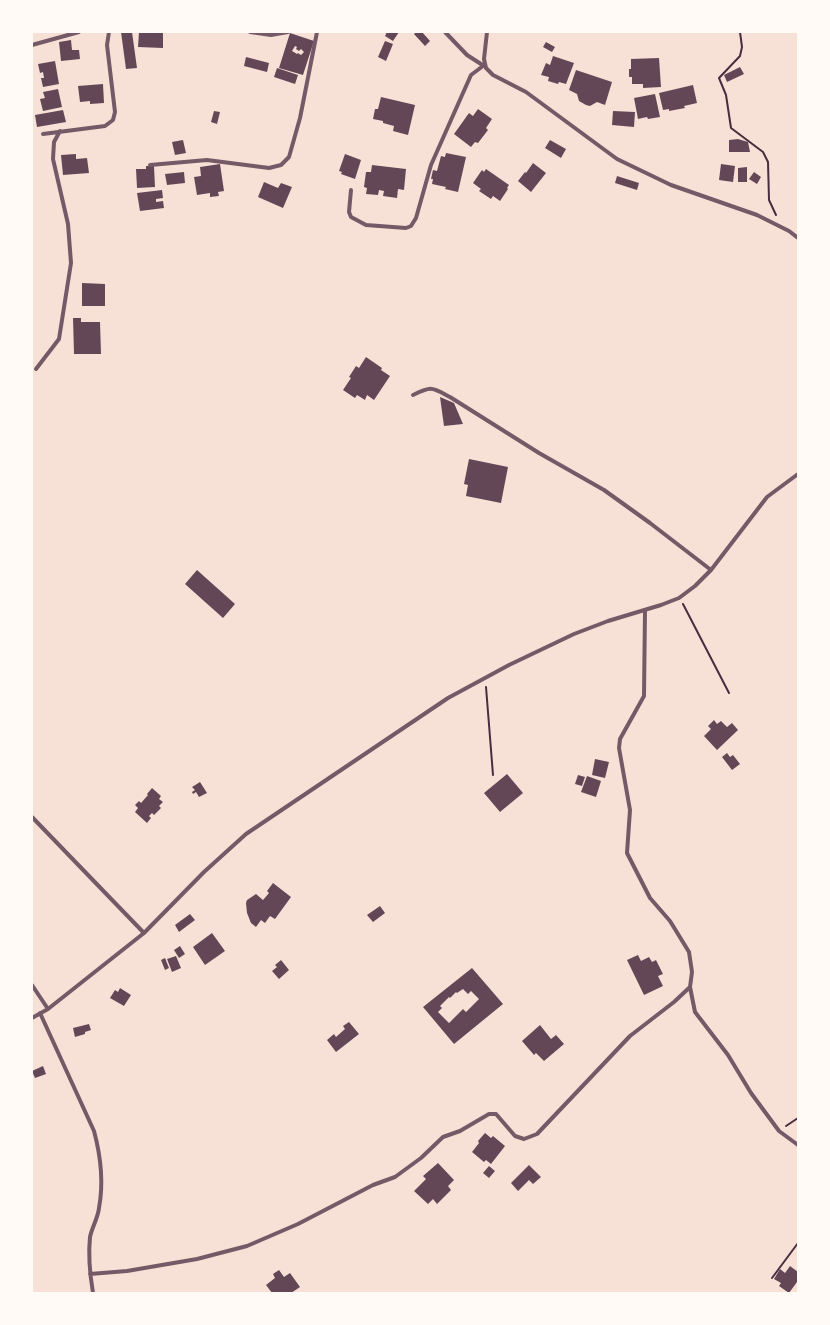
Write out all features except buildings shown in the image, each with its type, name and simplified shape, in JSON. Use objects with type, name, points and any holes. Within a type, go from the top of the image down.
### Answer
[{"type":"street","points":[[32,45],[79,32]]},
{"type":"street","points":[[43,134],[105,126],[113,120],[115,112],[106,45],[109,32]]},
{"type":"street","points":[[250,32],[271,35],[288,32]]},
{"type":"street","points":[[150,165],[207,160],[269,168],[281,165],[289,157],[300,118],[317,32]]},
{"type":"street","points":[[445,32],[467,55],[493,75],[526,92],[618,159],[671,185],[757,215],[782,227],[798,238]]},
{"type":"street","points":[[484,67],[487,32]]},
{"type":"street","points":[[351,190],[349,212],[351,218],[366,225],[406,228],[411,226],[416,218],[431,165],[471,74],[484,67]]},
{"type":"street","points":[[36,369],[59,339],[71,263],[68,224],[53,159],[54,142],[60,131]]},
{"type":"street","points":[[413,395],[428,388],[450,397],[539,453],[604,490],[711,570]]},
{"type":"street","points":[[32,1018],[48,1009],[144,933],[204,872],[246,834],[448,698],[509,665],[574,634],[608,621],[680,598],[711,570],[767,497],[798,474]]},
{"type":"street","points":[[645,610],[644,696],[620,739],[619,748],[630,810],[627,853],[650,898],[670,922],[689,952],[692,972],[690,987],[695,1012],[728,1055],[751,1093],[779,1131],[798,1145]]},
{"type":"street","points":[[32,817],[144,933]]},
{"type":"street","points":[[32,985],[48,1009]]},
{"type":"street","points":[[90,1274],[126,1271],[197,1259],[247,1246],[298,1224],[373,1185],[395,1177],[421,1158],[443,1137],[460,1131],[489,1114],[496,1114],[515,1136],[524,1139],[537,1134],[630,1036],[674,1002],[690,987]]},
{"type":"street","points":[[40,1013],[94,1131],[100,1151],[102,1174],[99,1208],[90,1237],[90,1274],[93,1293]]},
{"type":"path","points":[[740,32],[742,47],[740,56],[719,78],[726,95],[731,128],[763,152],[768,162],[769,200],[782,227]]},
{"type":"path","points":[[680,598],[729,693]]},
{"type":"path","points":[[486,678],[493,775]]},
{"type":"path","points":[[779,1131],[798,1118]]},
{"type":"path","points":[[772,1278],[798,1243]]}]
